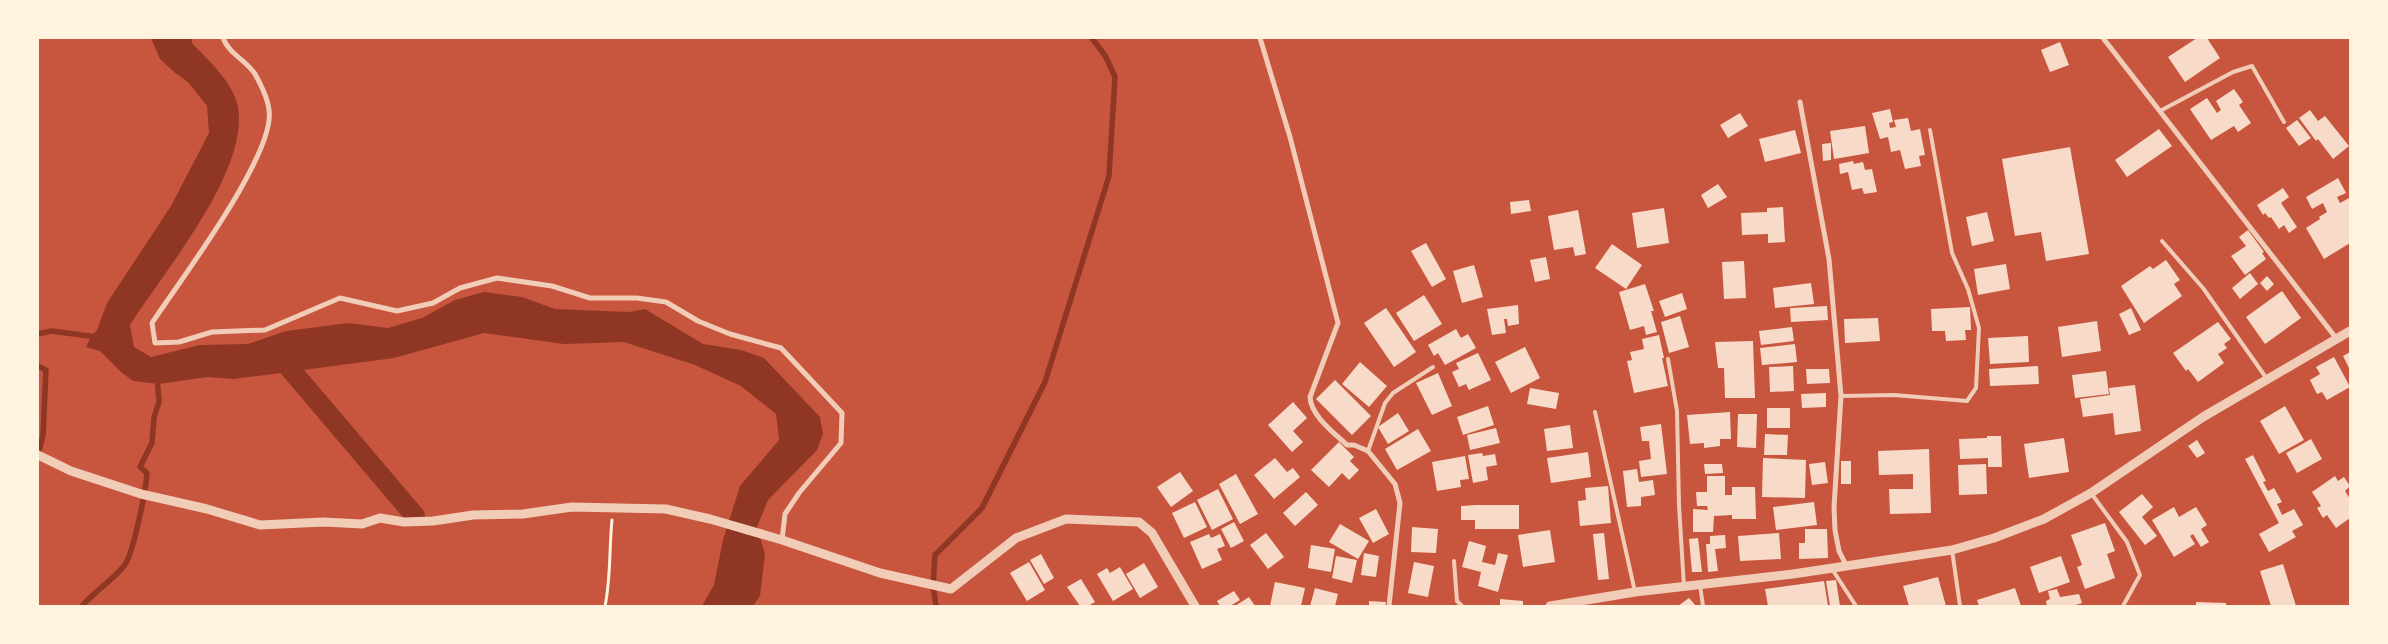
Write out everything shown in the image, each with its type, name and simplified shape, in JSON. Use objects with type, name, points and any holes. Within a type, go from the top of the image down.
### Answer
[{"type":"street","points":[[223,38],[226,47],[255,74],[270,110],[265,138],[244,185],[152,322],[156,343],[179,342],[212,332],[265,330],[340,298],[397,311],[433,303],[460,288],[497,278],[552,286],[590,298],[637,298],[666,302],[698,321],[730,334],[781,348],[842,412],[841,443],[799,493],[785,514],[782,540]]},
{"type":"street","points":[[1260,38],[1290,137],[1338,323],[1310,397],[1310,403],[1326,426],[1347,444],[1368,451],[1395,484],[1400,503],[1389,606]]},
{"type":"street","points":[[2103,38],[2336,338]]},
{"type":"street","points":[[1800,102],[1829,259],[1841,396],[1834,506],[1835,530],[1839,551],[1846,565]]},
{"type":"street","points":[[1550,606],[1635,592],[1793,574],[1952,550],[1994,538],[2044,519],[2091,493],[2203,417],[2350,331]]},
{"type":"street","points":[[39,455],[71,471],[141,494],[208,509],[260,525],[324,522],[362,524],[380,518],[404,522],[434,521],[473,515],[523,514],[572,507],[666,509],[710,519],[782,540],[880,573],[952,589],[1016,538],[1066,519],[1139,522],[1152,533],[1195,606]]},
{"type":"lane","points":[[2160,110],[2234,72],[2252,66],[2284,122]]},
{"type":"lane","points":[[1841,396],[1894,395],[1967,401],[1976,388],[1979,328],[1968,289],[1952,253],[1930,130]]},
{"type":"lane","points":[[2162,241],[2203,288],[2267,379]]},
{"type":"lane","points":[[1668,359],[1677,411],[1678,505],[1684,587]]},
{"type":"lane","points":[[1368,451],[1386,403],[1393,393],[1433,367]]},
{"type":"lane","points":[[1595,412],[1635,592]]},
{"type":"lane","points":[[2091,493],[2127,542],[2140,575],[2123,606]]},
{"type":"lane","points":[[1952,550],[1960,606]]},
{"type":"lane","points":[[1454,561],[1457,601],[1462,606]]},
{"type":"lane","points":[[1831,568],[1856,606]]},
{"type":"lane","points":[[1700,585],[1704,606]]},
{"type":"path","points":[[604,606],[611,569],[610,539],[614,507]]},
{"type":"shaded area","points":[[151,38],[192,38],[192,43],[220,72],[231,89],[238,107],[238,133],[231,161],[218,190],[201,220],[130,325],[134,347],[151,357],[200,345],[248,344],[286,331],[349,323],[388,328],[422,318],[455,300],[484,292],[522,297],[555,309],[629,312],[645,309],[703,344],[741,350],[764,358],[820,417],[823,434],[817,450],[768,500],[757,527],[765,554],[760,596],[753,606],[702,606],[714,585],[723,540],[740,486],[779,440],[776,414],[741,386],[695,365],[624,342],[564,344],[484,333],[394,358],[234,379],[207,377],[159,384],[133,381],[100,351],[86,347],[91,336],[97,330],[107,303],[171,206],[209,133],[207,106],[188,82],[160,59]]},
{"type":"building","points":[[2197,38],[2207,38],[2220,58],[2185,82],[2168,57]]},
{"type":"building","points":[[2060,42],[2069,65],[2050,72],[2041,50]]},
{"type":"building","points":[[2234,89],[2243,102],[2239,105],[2251,123],[2238,132],[2234,126],[2211,140],[2190,109],[2207,98],[2217,113],[2221,110],[2216,101]]},
{"type":"building","points":[[1890,109],[1893,122],[1889,123],[1890,128],[1896,127],[1894,120],[1908,118],[1911,131],[1920,129],[1925,155],[1919,156],[1921,166],[1905,169],[1900,150],[1891,152],[1888,137],[1880,139],[1872,113]]},
{"type":"building","points":[[2310,110],[2318,121],[2325,116],[2349,146],[2333,159],[2318,139],[2316,141],[2299,118]]},
{"type":"building","points":[[1740,113],[1748,126],[1728,138],[1720,125]]},
{"type":"building","points":[[2297,120],[2311,138],[2299,146],[2286,128]]},
{"type":"building","points":[[1865,126],[1869,153],[1834,159],[1830,131]]},
{"type":"building","points":[[2159,129],[2172,146],[2127,177],[2115,160]]},
{"type":"building","points":[[1795,130],[1801,153],[1765,162],[1759,139]]},
{"type":"building","points":[[1831,143],[1831,160],[1823,161],[1822,144]]},
{"type":"building","points":[[2070,147],[2089,254],[2046,261],[2041,232],[2015,236],[2002,159]]},
{"type":"building","points":[[1853,161],[1854,164],[1863,162],[1865,170],[1872,169],[1877,192],[1864,194],[1862,188],[1852,190],[1848,172],[1840,174],[1839,164]]},
{"type":"building","points":[[2338,178],[2346,193],[2337,197],[2340,203],[2349,198],[2350,201],[2350,243],[2324,259],[2306,228],[2327,212],[2323,203],[2312,209],[2306,197]]},
{"type":"building","points":[[1718,184],[1727,197],[1708,208],[1701,195]]},
{"type":"building","points":[[2283,188],[2289,197],[2281,203],[2297,227],[2289,233],[2284,225],[2279,229],[2271,217],[2269,218],[2265,213],[2263,215],[2257,205]]},
{"type":"building","points":[[1529,200],[1531,211],[1511,214],[1510,202]]},
{"type":"building","points":[[1783,207],[1785,242],[1768,243],[1768,234],[1742,235],[1741,213],[1767,212],[1767,208]]},
{"type":"building","points":[[1664,208],[1669,243],[1637,248],[1632,213]]},
{"type":"building","points":[[1578,210],[1586,254],[1575,256],[1573,247],[1554,250],[1548,216]]},
{"type":"building","points":[[1987,212],[1994,241],[1972,246],[1966,217]]},
{"type":"building","points":[[2248,230],[2264,252],[2262,253],[2266,259],[2245,275],[2231,256],[2246,246],[2239,237]]},
{"type":"building","points":[[1426,243],[1446,279],[1432,287],[1411,251]]},
{"type":"building","points":[[1612,244],[1642,265],[1626,289],[1595,268]]},
{"type":"building","points":[[1546,257],[1550,279],[1535,282],[1530,260]]},
{"type":"building","points":[[2166,260],[2180,280],[2174,284],[2182,296],[2144,323],[2121,286],[2150,266],[2153,269]]},
{"type":"building","points":[[1744,261],[1746,298],[1724,299],[1722,262]]},
{"type":"building","points":[[2006,264],[2010,289],[1978,295],[1974,269]]},
{"type":"building","points":[[1474,265],[1483,297],[1462,303],[1453,271]]},
{"type":"building","points":[[2250,273],[2258,284],[2240,299],[2232,288]]},
{"type":"building","points":[[2267,276],[2274,284],[2267,291],[2260,283]]},
{"type":"building","points":[[1811,283],[1814,304],[1775,308],[1773,288]]},
{"type":"building","points":[[1645,284],[1654,311],[1651,311],[1657,332],[1646,335],[1644,326],[1630,330],[1619,292]]},
{"type":"building","points":[[2282,291],[2301,318],[2265,344],[2246,317]]},
{"type":"building","points":[[1682,293],[1687,309],[1665,317],[1659,301]]},
{"type":"building","points":[[1424,295],[1442,324],[1414,341],[1396,313]]},
{"type":"building","points":[[1518,305],[1519,324],[1508,326],[1507,319],[1504,319],[1506,333],[1492,335],[1487,309]]},
{"type":"building","points":[[1827,306],[1828,320],[1791,322],[1790,308]]},
{"type":"building","points":[[1970,307],[1971,330],[1965,330],[1966,340],[1946,341],[1945,331],[1932,331],[1931,309]]},
{"type":"building","points":[[1386,308],[1416,352],[1394,367],[1364,323]]},
{"type":"building","points":[[2131,308],[2141,330],[2129,335],[2119,314]]},
{"type":"building","points":[[1680,316],[1689,347],[1669,353],[1661,322]]},
{"type":"building","points":[[1878,318],[1880,341],[1845,343],[1844,319]]},
{"type":"building","points":[[2097,321],[2101,351],[2062,357],[2058,327]]},
{"type":"building","points":[[2218,322],[2231,339],[2224,344],[2227,348],[2218,354],[2224,363],[2198,382],[2188,369],[2186,371],[2173,353]]},
{"type":"building","points":[[1792,327],[1794,341],[1761,345],[1759,331]]},
{"type":"building","points":[[1456,329],[1461,338],[1468,334],[1476,348],[1445,365],[1438,353],[1434,356],[1428,345]]},
{"type":"building","points":[[1659,335],[1668,386],[1634,393],[1627,361],[1632,360],[1630,352],[1644,349],[1642,339]]},
{"type":"building","points":[[2028,336],[2029,362],[1990,364],[1988,338]]},
{"type":"building","points":[[1753,341],[1755,398],[1725,398],[1724,368],[1718,368],[1715,342]]},
{"type":"building","points":[[1795,344],[1797,362],[1762,365],[1760,348]]},
{"type":"building","points":[[1525,347],[1540,378],[1511,393],[1495,362]]},
{"type":"building","points":[[2350,352],[2350,370],[2343,356]]},
{"type":"building","points":[[1478,353],[1491,380],[1469,390],[1466,384],[1459,387],[1452,372],[1459,369],[1456,363]]},
{"type":"building","points":[[2334,357],[2350,387],[2327,400],[2322,392],[2317,394],[2310,380],[2320,374],[2316,367]]},
{"type":"building","points":[[1360,362],[1387,386],[1369,407],[1342,384]]},
{"type":"building","points":[[1793,366],[1794,391],[1770,392],[1769,367]]},
{"type":"building","points":[[2038,366],[2039,384],[1990,386],[1989,369]]},
{"type":"building","points":[[1806,369],[1829,369],[1830,383],[1807,384]]},
{"type":"building","points":[[2106,371],[2109,394],[2075,398],[2072,375]]},
{"type":"building","points":[[1438,373],[1452,406],[1432,415],[1416,383]]},
{"type":"building","points":[[1335,380],[1371,416],[1352,435],[1316,399]]},
{"type":"building","points":[[2135,385],[2141,431],[2115,435],[2113,413],[2083,417],[2080,399],[2110,395],[2109,388]]},
{"type":"building","points":[[1530,388],[1559,393],[1556,409],[1527,404]]},
{"type":"building","points":[[1826,393],[1826,407],[1802,408],[1801,394]]},
{"type":"building","points":[[1293,402],[1307,418],[1293,431],[1303,442],[1292,452],[1268,425]]},
{"type":"building","points":[[1488,406],[1494,425],[1463,435],[1457,417]]},
{"type":"building","points":[[2285,406],[2304,440],[2279,454],[2260,421]]},
{"type":"building","points":[[1767,408],[1790,408],[1790,428],[1767,428]]},
{"type":"building","points":[[1730,412],[1731,439],[1720,439],[1720,446],[1704,448],[1704,443],[1690,444],[1687,415]]},
{"type":"building","points":[[1398,413],[1409,431],[1388,444],[1378,427]]},
{"type":"building","points":[[1738,414],[1757,414],[1756,448],[1737,447]]},
{"type":"building","points":[[1661,424],[1667,474],[1641,477],[1639,461],[1651,459],[1649,441],[1642,441],[1640,427]]},
{"type":"building","points":[[1570,425],[1573,448],[1547,451],[1544,429]]},
{"type":"building","points":[[1496,428],[1500,443],[1470,450],[1467,435]]},
{"type":"building","points":[[1418,429],[1431,451],[1397,470],[1385,449]]},
{"type":"building","points":[[1765,434],[1788,435],[1787,455],[1764,455]]},
{"type":"building","points":[[1987,436],[2001,436],[2002,467],[1988,467],[1988,458],[1960,459],[1959,439],[1987,438]]},
{"type":"building","points":[[2064,438],[2069,472],[2029,478],[2024,444]]},
{"type":"building","points":[[2311,439],[2322,459],[2297,473],[2286,453]]},
{"type":"building","points":[[2197,440],[2205,453],[2197,458],[2188,446]]},
{"type":"building","points":[[1339,442],[1354,457],[1350,461],[1359,470],[1349,480],[1342,473],[1329,487],[1311,470]]},
{"type":"building","points":[[1929,449],[1931,513],[1890,514],[1889,489],[1913,489],[1913,474],[1879,475],[1878,451]]},
{"type":"building","points":[[1588,452],[1591,477],[1551,483],[1547,458]]},
{"type":"building","points":[[1482,453],[1483,456],[1495,454],[1497,465],[1486,467],[1488,480],[1473,483],[1468,455]]},
{"type":"building","points":[[2253,455],[2266,481],[2263,482],[2268,491],[2274,488],[2282,502],[2277,504],[2282,515],[2294,509],[2303,525],[2292,531],[2296,537],[2269,552],[2259,534],[2279,523],[2245,459]]},
{"type":"building","points":[[1465,456],[1469,479],[1460,480],[1461,487],[1437,491],[1432,462]]},
{"type":"building","points":[[1275,458],[1287,472],[1293,468],[1300,477],[1274,499],[1254,475]]},
{"type":"building","points":[[1763,458],[1806,460],[1805,498],[1762,497]]},
{"type":"building","points":[[1841,461],[1851,461],[1851,484],[1841,484]]},
{"type":"building","points":[[1825,462],[1828,483],[1812,485],[1809,464]]},
{"type":"building","points":[[1704,464],[1722,464],[1723,473],[1705,474]]},
{"type":"building","points":[[1986,464],[1987,494],[1959,495],[1958,465]]},
{"type":"building","points":[[1637,469],[1639,482],[1653,480],[1655,495],[1641,497],[1641,506],[1627,507],[1623,471]]},
{"type":"building","points":[[1180,472],[1193,491],[1171,507],[1157,487]]},
{"type":"building","points":[[1236,474],[1258,514],[1240,524],[1219,484]]},
{"type":"building","points":[[1707,476],[1725,476],[1725,495],[1732,495],[1732,487],[1755,487],[1756,519],[1732,519],[1732,515],[1714,516],[1713,532],[1693,532],[1693,509],[1708,510],[1707,506],[1697,506],[1696,492],[1707,492]]},
{"type":"building","points":[[2335,476],[2338,481],[2344,477],[2350,486],[2345,491],[2350,499],[2350,518],[2336,528],[2327,515],[2323,518],[2317,508],[2321,506],[2312,492]]},
{"type":"building","points":[[1608,486],[1611,523],[1580,526],[1578,501],[1586,500],[1585,488]]},
{"type":"building","points":[[1218,489],[1233,519],[1212,530],[1197,500]]},
{"type":"building","points":[[1306,492],[1318,505],[1295,526],[1283,513]]},
{"type":"building","points":[[2142,494],[2153,507],[2142,517],[2157,536],[2145,545],[2119,512]]},
{"type":"building","points":[[1195,502],[1207,527],[1184,538],[1172,513]]},
{"type":"building","points":[[1814,502],[1817,525],[1776,530],[1773,507]]},
{"type":"building","points":[[1519,505],[1519,529],[1475,529],[1475,520],[1461,520],[1461,506]]},
{"type":"building","points":[[2174,507],[2179,517],[2196,507],[2207,525],[2201,529],[2209,542],[2201,547],[2193,534],[2190,536],[2195,544],[2174,557],[2152,520]]},
{"type":"building","points":[[1376,509],[1389,534],[1373,543],[1359,518]]},
{"type":"building","points":[[1234,522],[1244,541],[1231,548],[1221,529]]},
{"type":"building","points":[[2105,523],[2115,551],[2107,554],[2115,578],[2085,589],[2077,567],[2082,565],[2071,535]]},
{"type":"building","points":[[1340,524],[1369,541],[1358,559],[1329,542]]},
{"type":"building","points":[[1412,527],[1438,529],[1436,553],[1411,552]]},
{"type":"building","points":[[1805,529],[1827,529],[1828,558],[1799,559],[1799,543],[1805,543]]},
{"type":"building","points":[[1550,530],[1555,562],[1523,567],[1518,535]]},
{"type":"building","points":[[1266,533],[1284,557],[1268,569],[1250,545]]},
{"type":"building","points":[[1604,533],[1609,579],[1598,580],[1593,534]]},
{"type":"building","points":[[1779,533],[1781,559],[1740,561],[1738,536]]},
{"type":"building","points":[[1209,534],[1211,538],[1220,534],[1225,546],[1217,549],[1222,560],[1202,569],[1190,542]]},
{"type":"building","points":[[1725,535],[1726,548],[1715,549],[1718,571],[1708,572],[1706,544],[1710,544],[1710,536]]},
{"type":"building","points":[[1698,538],[1702,572],[1692,572],[1689,539]]},
{"type":"building","points":[[1469,541],[1486,546],[1482,562],[1495,565],[1498,553],[1508,555],[1498,592],[1478,586],[1481,572],[1462,567]]},
{"type":"building","points":[[1311,545],[1335,549],[1331,572],[1308,568]]},
{"type":"building","points":[[1364,553],[1379,556],[1376,577],[1361,575]]},
{"type":"building","points":[[1041,554],[1054,578],[1044,584],[1030,560]]},
{"type":"building","points":[[1336,556],[1357,560],[1352,583],[1332,578]]},
{"type":"building","points":[[2061,556],[2070,582],[2039,593],[2030,567]]},
{"type":"building","points":[[1029,562],[1045,590],[1027,601],[1010,573]]},
{"type":"building","points":[[1414,562],[1434,566],[1428,597],[1408,593]]},
{"type":"building","points":[[1144,563],[1158,587],[1140,598],[1126,574]]},
{"type":"building","points":[[2283,564],[2296,606],[2271,606],[2260,571]]},
{"type":"building","points":[[1120,567],[1133,589],[1113,601],[1097,574],[1107,568],[1110,573]]},
{"type":"building","points":[[1938,577],[1946,606],[1909,606],[1903,586]]},
{"type":"building","points":[[1081,579],[1095,602],[1088,606],[1080,606],[1067,587]]},
{"type":"building","points":[[1836,580],[1840,606],[1830,606],[1826,581]]},
{"type":"building","points":[[1824,581],[1828,606],[1768,606],[1765,589]]},
{"type":"building","points":[[1275,582],[1305,588],[1301,606],[1270,606]]},
{"type":"building","points":[[1315,588],[1338,594],[1335,606],[1310,606]]},
{"type":"building","points":[[2015,588],[2021,606],[1979,606],[1977,600]]},
{"type":"building","points":[[2057,589],[2060,597],[2079,594],[2082,603],[2072,606],[2047,606],[2046,601],[2050,599],[2048,591]]},
{"type":"building","points":[[1234,591],[1240,600],[1230,606],[1220,606],[1217,601]]},
{"type":"building","points":[[1249,597],[1255,606],[1235,606]]},
{"type":"building","points":[[1689,598],[1696,606],[1678,606]]},
{"type":"building","points":[[1500,599],[1523,601],[1523,606],[1500,606]]},
{"type":"building","points":[[1369,601],[1386,602],[1385,606],[1369,606]]},
{"type":"building","points":[[2196,602],[2226,603],[2226,606],[2196,606]]},
{"type":"waterway","points":[[936,606],[933,586],[935,555],[982,508],[1045,382],[1109,176],[1115,77],[1106,57],[1092,38]]},
{"type":"waterway","points":[[38,334],[51,331],[97,337]]},
{"type":"waterway","points":[[280,357],[415,516]]},
{"type":"waterway","points":[[38,366],[46,370],[43,435],[38,455]]},
{"type":"waterway","points":[[82,606],[123,568],[133,545],[147,473],[140,467],[152,443],[154,417],[159,402],[157,377]]}]
